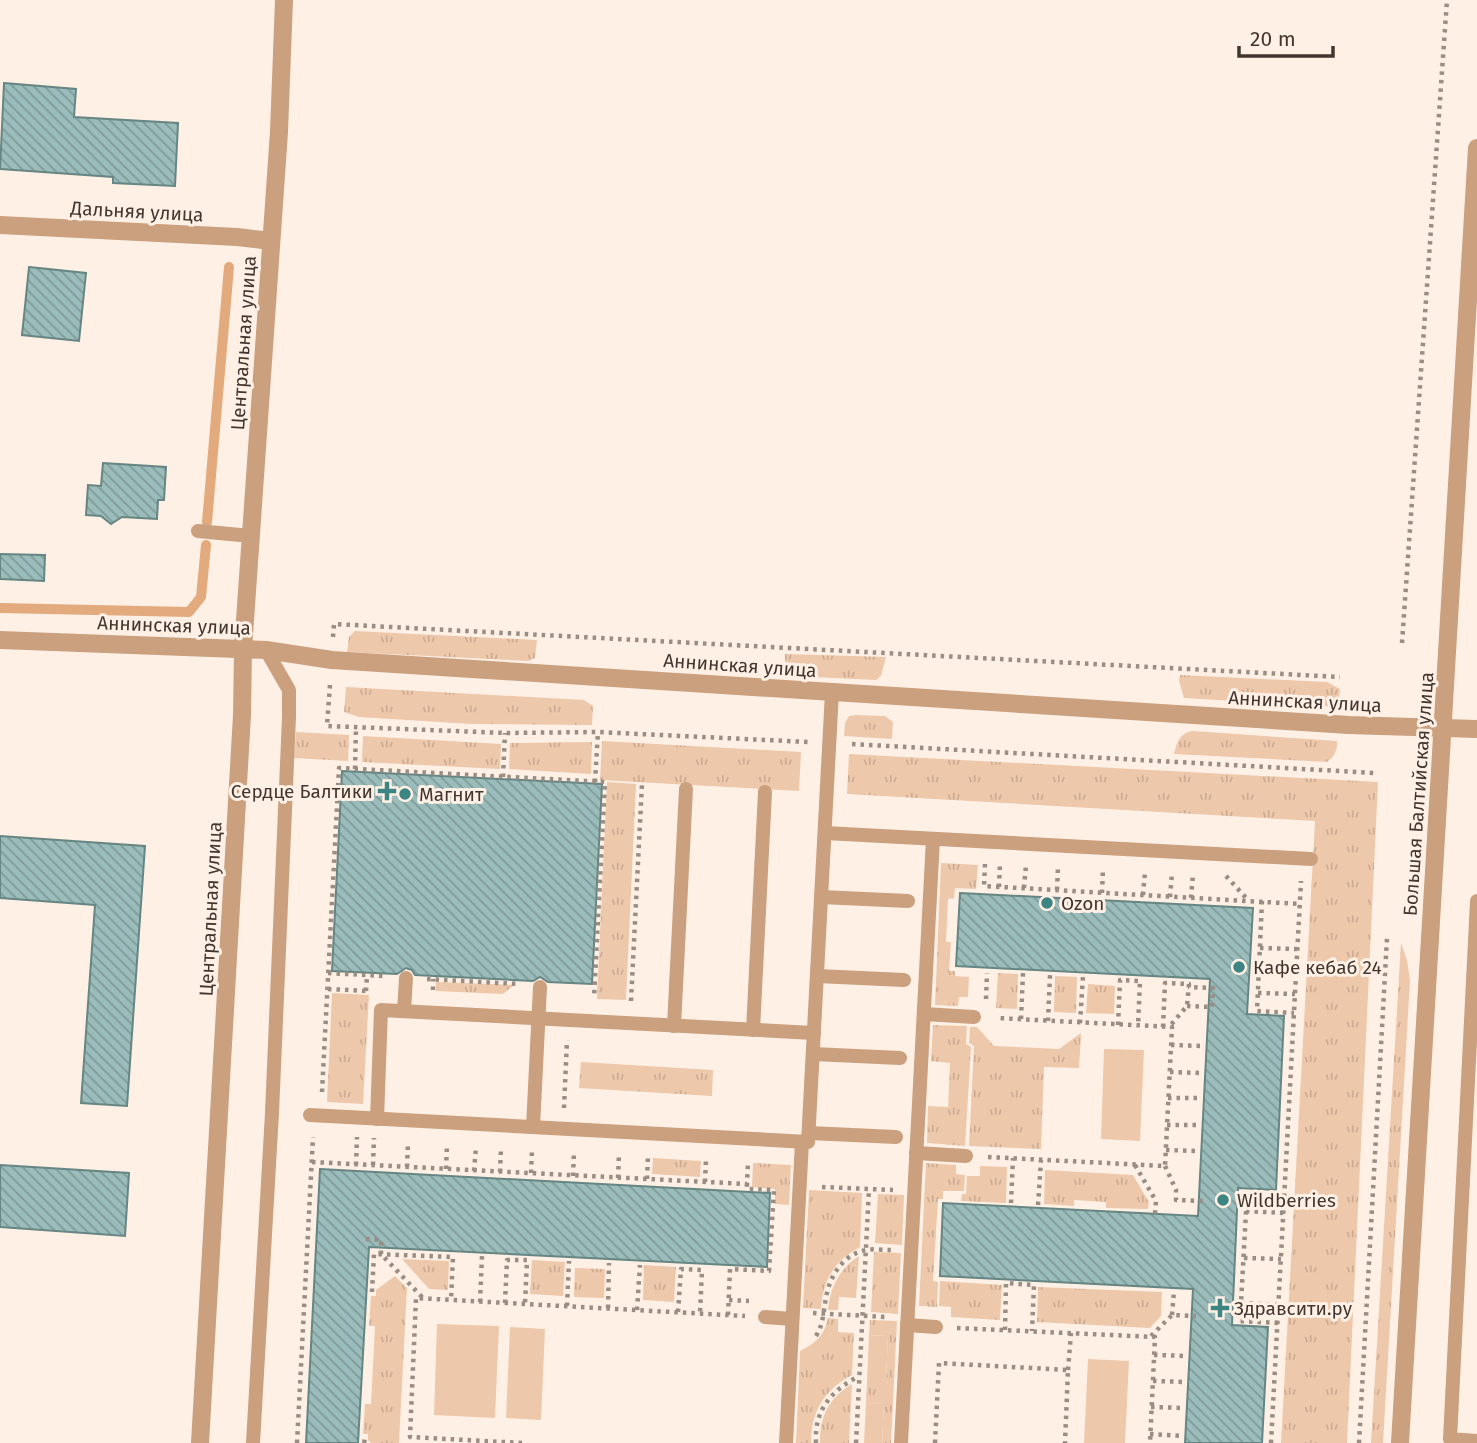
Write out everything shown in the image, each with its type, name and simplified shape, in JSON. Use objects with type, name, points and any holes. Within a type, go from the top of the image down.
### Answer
[{"type":"street","name":"Центральная улица","points":[[200,1443],[241,728],[243,649],[282,81],[284,0]]},
{"type":"street","name":"Большая Балтийская улица","points":[[1400,1443],[1477,148]]},
{"type":"street","name":"Дальняя улица","points":[[0,225],[271,241]]},
{"type":"street","name":"Аннинская улица","points":[[0,640],[266,650],[332,660],[1349,725],[1477,729]]},
{"type":"lane","points":[[198,531],[251,536]]},
{"type":"lane","points":[[253,1443],[273,1100],[289,717],[289,690],[266,650]]},
{"type":"lane","points":[[786,1443],[800,1186],[813,1054],[832,692]]},
{"type":"lane","points":[[674,1026],[686,789]]},
{"type":"lane","points":[[753,1030],[765,792]]},
{"type":"lane","points":[[825,833],[1307,859]]},
{"type":"lane","points":[[901,1443],[933,839]]},
{"type":"lane","points":[[821,897],[908,901]]},
{"type":"lane","points":[[1477,901],[1449,1441],[1477,1441]]},
{"type":"lane","points":[[817,976],[904,980]]},
{"type":"lane","points":[[400,977],[404,1011]]},
{"type":"lane","points":[[533,1127],[540,987]]},
{"type":"lane","points":[[377,1119],[382,1010],[814,1033]]},
{"type":"lane","points":[[924,1014],[974,1017]]},
{"type":"lane","points":[[813,1054],[900,1058]]},
{"type":"lane","points":[[310,1115],[562,1129],[805,1137],[896,1137]]},
{"type":"lane","points":[[916,1153],[966,1156]]},
{"type":"lane","points":[[765,1317],[793,1319]]},
{"type":"lane","points":[[907,1325],[936,1327]]},
{"type":"path","points":[[1402,643],[1447,0]]},
{"type":"path","points":[[334,624],[1340,677]]},
{"type":"path","points":[[355,769],[356,727]]},
{"type":"path","points":[[595,782],[598,732]]},
{"type":"path","points":[[503,777],[505,733]]},
{"type":"path","points":[[321,1100],[339,768],[605,782],[594,1003]]},
{"type":"path","points":[[618,1004],[631,1004],[642,784]]},
{"type":"path","points":[[986,842],[984,887],[1300,904]]},
{"type":"path","points":[[1271,1443],[1297,949],[1307,859]]},
{"type":"path","points":[[999,887],[1000,861]]},
{"type":"path","points":[[1024,888],[1026,863]]},
{"type":"path","points":[[1057,890],[1058,864]]},
{"type":"path","points":[[1102,893],[1103,867]]},
{"type":"path","points":[[1143,895],[1145,869]]},
{"type":"path","points":[[1170,897],[1172,870]]},
{"type":"path","points":[[1191,898],[1194,872]]},
{"type":"path","points":[[1262,901],[1257,1011],[1294,1013]]},
{"type":"path","points":[[1359,1443],[1387,938]]},
{"type":"path","points":[[1260,948],[1297,949]]},
{"type":"path","points":[[328,973],[519,984],[515,993]]},
{"type":"path","points":[[1021,1019],[1024,973]]},
{"type":"path","points":[[366,991],[367,975]]},
{"type":"path","points":[[1048,1021],[1050,975]]},
{"type":"path","points":[[1080,1023],[1083,976]]},
{"type":"path","points":[[328,989],[378,992],[400,977]]},
{"type":"path","points":[[432,995],[433,979]]},
{"type":"path","points":[[1118,1025],[1120,980],[1140,981],[1138,1026]]},
{"type":"path","points":[[1165,983],[1188,984],[1187,1006],[1166,1027],[1165,983]]},
{"type":"path","points":[[1187,1006],[1212,1007],[1213,988],[1188,988]]},
{"type":"path","points":[[1258,992],[1295,994]]},
{"type":"path","points":[[974,1017],[1172,1027],[1165,1166],[1176,1190],[1176,1200],[1203,1201]]},
{"type":"path","points":[[562,1129],[568,1020]]},
{"type":"path","points":[[1171,1045],[1203,1046]]},
{"type":"path","points":[[1170,1072],[1201,1073]]},
{"type":"path","points":[[1168,1097],[1200,1098]]},
{"type":"path","points":[[1167,1125],[1199,1125]]},
{"type":"path","points":[[297,1443],[313,1135]]},
{"type":"path","points":[[356,1165],[357,1137]]},
{"type":"path","points":[[373,1166],[374,1138]]},
{"type":"path","points":[[407,1167],[408,1139]]},
{"type":"path","points":[[446,1169],[447,1142]]},
{"type":"path","points":[[474,1171],[476,1143]]},
{"type":"path","points":[[500,1172],[502,1144]]},
{"type":"path","points":[[530,1173],[532,1146]]},
{"type":"path","points":[[573,1175],[574,1148]]},
{"type":"path","points":[[1166,1150],[1198,1151]]},
{"type":"path","points":[[618,1178],[620,1151]]},
{"type":"path","points":[[647,1179],[648,1152]]},
{"type":"path","points":[[705,1182],[707,1156]]},
{"type":"path","points":[[966,1156],[1165,1166]]},
{"type":"path","points":[[728,1315],[730,1269],[769,1271],[774,1189],[747,1189],[748,1158]]},
{"type":"path","points":[[1011,1203],[1013,1158]]},
{"type":"path","points":[[1038,1205],[1041,1160]]},
{"type":"path","points":[[312,1162],[747,1184]]},
{"type":"path","points":[[1135,1165],[1156,1202],[1155,1214]]},
{"type":"path","points":[[800,1186],[914,1191]]},
{"type":"path","points":[[856,1443],[869,1189]]},
{"type":"path","points":[[1278,1323],[1240,1321],[1247,1194],[1284,1195]]},
{"type":"path","points":[[1246,1211],[1283,1213]]},
{"type":"path","points":[[366,1239],[381,1240],[381,1254],[424,1299]]},
{"type":"path","points":[[791,1349],[814,1338],[821,1327],[826,1297],[835,1273],[852,1255],[866,1250],[911,1251]]},
{"type":"path","points":[[372,1292],[374,1254],[453,1257],[451,1300]]},
{"type":"path","points":[[480,1302],[482,1256]]},
{"type":"path","points":[[1244,1258],[1281,1259]]},
{"type":"path","points":[[505,1303],[507,1260],[527,1260],[525,1304]]},
{"type":"path","points":[[567,1306],[569,1261]]},
{"type":"path","points":[[608,1308],[609,1263]]},
{"type":"path","points":[[637,1310],[640,1265]]},
{"type":"path","points":[[678,1312],[681,1269],[702,1270],[700,1313]]},
{"type":"path","points":[[1004,1330],[1006,1283],[1034,1285],[1032,1331]]},
{"type":"path","points":[[1150,1337],[1172,1315],[1174,1291]]},
{"type":"path","points":[[519,1443],[443,1441],[410,1437],[416,1298],[765,1317]]},
{"type":"path","points":[[729,1300],[744,1301]]},
{"type":"path","points":[[793,1303],[803,1312],[897,1317],[908,1310]]},
{"type":"path","points":[[1241,1303],[1278,1305]]},
{"type":"path","points":[[1172,1315],[1196,1316]]},
{"type":"path","points":[[936,1327],[1155,1337],[1150,1443]]},
{"type":"path","points":[[1065,1443],[1071,1333]]},
{"type":"path","points":[[1154,1355],[1187,1356]]},
{"type":"path","points":[[935,1443],[939,1363],[1068,1370]]},
{"type":"path","points":[[816,1443],[817,1420],[824,1403],[843,1385],[859,1376]]},
{"type":"path","points":[[1153,1381],[1186,1382]]},
{"type":"path","points":[[1151,1407],[1184,1408]]},
{"type":"path","points":[[1150,1434],[1183,1436]]},
{"type":"path","points":[[410,1443],[416,1437]]},
{"type":"green space","points":[[355,631],[537,640],[535,658],[528,661],[347,652],[349,637]]},
{"type":"green space","points":[[785,654],[886,657],[881,676],[876,680],[791,676],[785,670]]},
{"type":"green space","points":[[1180,675],[1327,682],[1340,689],[1338,707],[1184,698]]},
{"type":"green space","points":[[346,687],[584,700],[593,706],[592,725],[471,724],[359,717],[344,712]]},
{"type":"green space","points":[[849,716],[885,716],[893,722],[892,739],[844,736],[845,723]]},
{"type":"green space","points":[[1192,731],[1337,741],[1337,748],[1327,762],[1174,754],[1179,739]]},
{"type":"green space","points":[[296,732],[349,735],[348,761],[294,758]]},
{"type":"green space","points":[[363,736],[501,744],[500,769],[362,762]]},
{"type":"green space","points":[[602,741],[801,752],[799,791],[600,780]]},
{"type":"green space","points":[[592,742],[591,774],[509,769],[510,743]]},
{"type":"green space","points":[[849,754],[1378,782],[1347,1443],[1281,1443],[1315,821],[847,794]]},
{"type":"green space","points":[[607,782],[636,784],[626,1000],[597,999]]},
{"type":"green space","points":[[941,863],[978,865],[976,889],[955,888],[954,898],[948,899],[946,942],[951,942],[949,971],[955,971],[955,976],[969,977],[968,997],[959,997],[958,1006],[935,1005]]},
{"type":"green space","points":[[1401,943],[1410,981],[1383,1443],[1371,1443]]},
{"type":"green space","points":[[998,973],[1018,974],[1017,1009],[996,1008]]},
{"type":"green space","points":[[1055,976],[1077,977],[1076,1013],[1054,1012]]},
{"type":"green space","points":[[436,982],[514,985],[503,994],[436,991]]},
{"type":"green space","points":[[1088,984],[1115,986],[1114,1014],[1086,1013]]},
{"type":"green space","points":[[332,993],[369,995],[363,1104],[327,1102]]},
{"type":"green space","points":[[933,1025],[967,1026],[966,1044],[971,1047],[965,1146],[927,1143],[928,1106],[948,1107],[950,1063],[931,1061]]},
{"type":"green space","points":[[970,1027],[977,1027],[994,1046],[1059,1049],[1081,1033],[1079,1068],[1044,1067],[1041,1149],[969,1146],[974,1046],[969,1043]]},
{"type":"green space","points":[[1104,1049],[1144,1050],[1140,1141],[1101,1139]]},
{"type":"green space","points":[[581,1062],[713,1070],[712,1096],[579,1088]]},
{"type":"green space","points":[[653,1158],[701,1161],[700,1177],[652,1174]]},
{"type":"green space","points":[[753,1163],[791,1165],[789,1205],[775,1204],[775,1189],[752,1187]]},
{"type":"green space","points":[[926,1163],[956,1165],[956,1174],[965,1175],[964,1191],[943,1191],[943,1199],[938,1199],[933,1281],[938,1282],[937,1307],[919,1306]]},
{"type":"green space","points":[[980,1166],[1007,1167],[1006,1203],[961,1201],[962,1194],[966,1194],[967,1176],[980,1176]]},
{"type":"green space","points":[[1045,1170],[1133,1175],[1149,1202],[1148,1209],[1106,1208],[1106,1202],[1074,1200],[1074,1206],[1044,1204]]},
{"type":"green space","points":[[809,1190],[862,1193],[860,1247],[843,1259],[832,1272],[824,1289],[821,1309],[803,1308]]},
{"type":"green space","points":[[878,1194],[904,1195],[902,1245],[875,1243]]},
{"type":"green space","points":[[874,1252],[901,1253],[898,1314],[871,1312]]},
{"type":"green space","points":[[859,1256],[856,1298],[839,1297],[838,1310],[828,1310],[837,1279],[846,1266]]},
{"type":"green space","points":[[402,1259],[449,1261],[448,1290],[429,1289]]},
{"type":"green space","points":[[532,1260],[565,1262],[563,1296],[530,1294]]},
{"type":"green space","points":[[644,1265],[676,1267],[674,1302],[643,1300]]},
{"type":"green space","points":[[575,1268],[605,1269],[604,1298],[574,1297]]},
{"type":"green space","points":[[395,1276],[407,1288],[399,1443],[371,1443],[368,1434],[363,1434],[365,1404],[371,1404],[375,1326],[369,1326],[371,1296],[376,1296],[376,1290]]},
{"type":"green space","points":[[940,1281],[1002,1285],[1000,1320],[951,1317],[951,1307],[939,1306]]},
{"type":"green space","points":[[1038,1287],[1162,1292],[1161,1316],[1150,1328],[1037,1322]]},
{"type":"green space","points":[[828,1318],[838,1319],[838,1332],[854,1333],[852,1375],[834,1388],[821,1403],[813,1421],[811,1443],[796,1443],[800,1351],[818,1338]]},
{"type":"green space","points":[[870,1320],[897,1321],[891,1443],[882,1443],[884,1404],[866,1403],[867,1382],[886,1382],[888,1336],[869,1335]]},
{"type":"green space","points":[[437,1324],[499,1326],[495,1418],[434,1415]]},
{"type":"green space","points":[[510,1327],[545,1329],[541,1420],[506,1418]]},
{"type":"green space","points":[[869,1335],[888,1336],[886,1382],[867,1382]]},
{"type":"green space","points":[[1088,1359],[1129,1361],[1125,1443],[1084,1443]]},
{"type":"green space","points":[[852,1384],[849,1443],[820,1443],[821,1424],[827,1408]]},
{"type":"green space","points":[[866,1403],[884,1404],[882,1443],[864,1443]]},
{"type":"building","points":[[4,83],[76,89],[74,117],[178,123],[175,186],[113,183],[113,177],[0,169]]},
{"type":"building","points":[[29,267],[86,273],[79,341],[22,335]]},
{"type":"building","points":[[103,463],[166,467],[164,500],[158,500],[157,519],[122,517],[111,524],[101,516],[86,515],[88,485],[101,486]]},
{"type":"building","points":[[0,554],[45,555],[44,581],[0,579]]},
{"type":"building","points":[[342,771],[602,784],[592,984],[548,982],[540,977],[533,981],[415,975],[412,970],[406,968],[397,974],[332,971]]},
{"type":"building","points":[[0,836],[145,846],[127,1106],[81,1103],[95,905],[0,898]]},
{"type":"building","points":[[960,893],[1253,908],[1247,1014],[1284,1016],[1276,1190],[1238,1188],[1232,1325],[1268,1327],[1262,1443],[1185,1443],[1193,1289],[940,1276],[943,1203],[1198,1216],[1210,979],[956,966]]},
{"type":"building","points":[[0,1165],[129,1173],[125,1236],[0,1227]]},
{"type":"building","points":[[320,1169],[770,1193],[767,1267],[369,1247],[358,1443],[306,1443]]},
{"type":"waterway","points":[[207,522],[229,267]]},
{"type":"waterway","points":[[0,608],[189,612],[201,597],[206,545]]},
{"type":"place","name":"Сердце Балтики","points":[[387,791]]},
{"type":"place","name":"Магнит","points":[[405,794]]},
{"type":"place","name":"Ozon","points":[[1047,903]]},
{"type":"place","name":"Кафе кебаб 24","points":[[1239,967]]},
{"type":"place","name":"Wildberries","points":[[1223,1200]]},
{"type":"place","name":"Здравсити.ру","points":[[1220,1308]]}]
